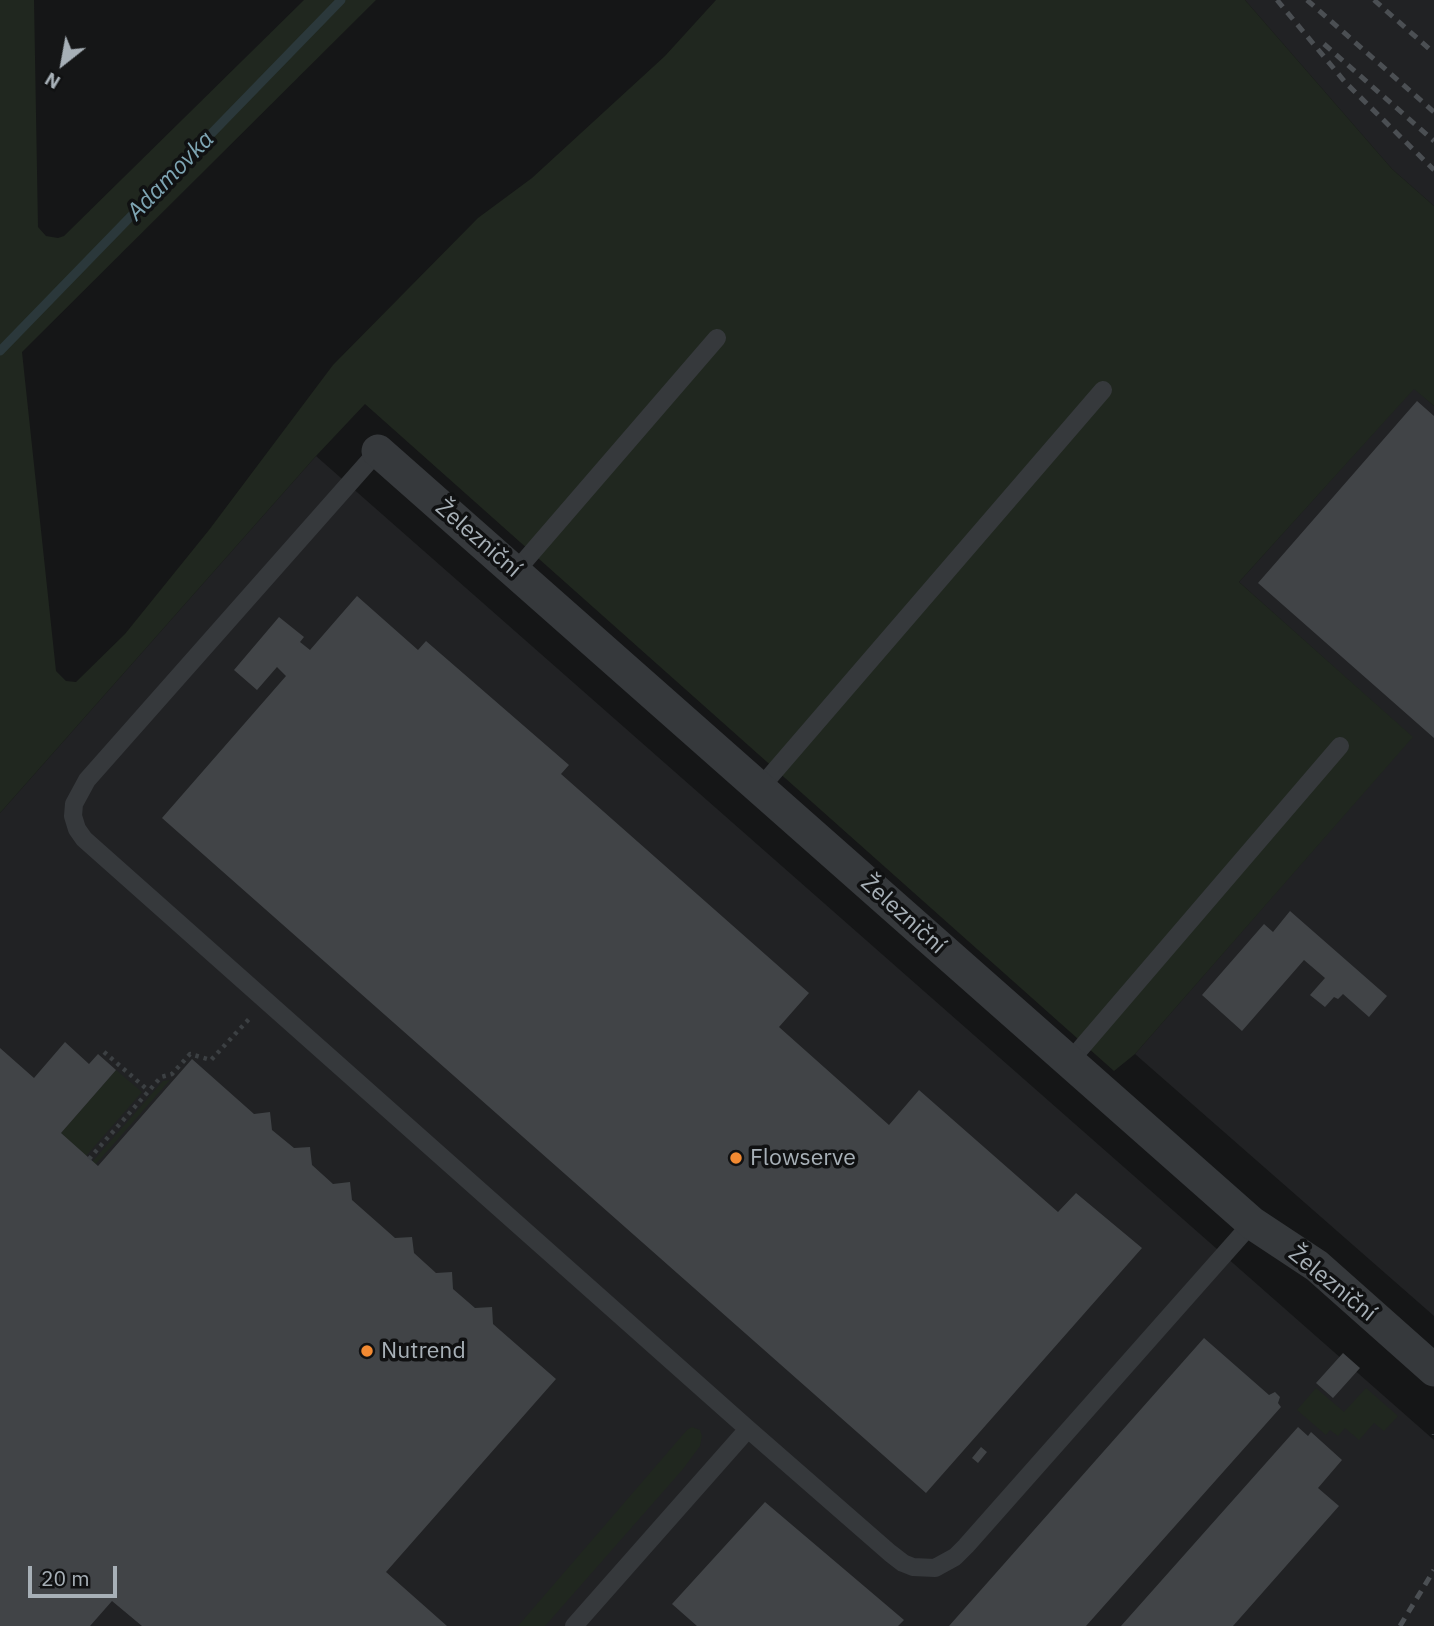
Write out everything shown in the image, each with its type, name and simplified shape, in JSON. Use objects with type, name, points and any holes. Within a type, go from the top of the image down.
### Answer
[{"type":"street","name":"Železniční","points":[[378,451],[1252,1223],[1317,1266],[1434,1370]]},
{"type":"lane","points":[[515,572],[717,338]]},
{"type":"lane","points":[[760,788],[1103,390]]},
{"type":"lane","points":[[378,451],[87,780],[74,804],[73,816],[77,830],[748,1429],[903,1563],[935,1568],[955,1557],[966,1546],[1252,1223]]},
{"type":"lane","points":[[1069,1062],[1340,746]]},
{"type":"lane","points":[[574,1626],[748,1429]]},
{"type":"path","points":[[89,1159],[161,1077],[172,1073],[190,1054],[211,1060],[251,1017]]},
{"type":"path","points":[[104,1052],[149,1091]]},
{"type":"shaded area","points":[[0,0],[34,0],[38,227],[46,236],[58,238],[64,236],[304,0],[376,0],[22,352],[56,671],[66,681],[76,682],[125,634],[209,530],[333,365],[478,218],[532,178],[665,56],[716,0],[1245,0],[1392,169],[1434,206],[1434,406],[1414,389],[1239,582],[1413,737],[1135,1054],[1114,1071],[365,404],[0,813]]},
{"type":"shaded area","points":[[1245,0],[1434,0],[1434,206],[1392,169]]},
{"type":"shaded area","points":[[1414,388],[1434,406],[1434,1316],[1135,1054],[1412,737],[1239,582]]},
{"type":"shaded area","points":[[316,456],[1434,1440],[1434,1626],[0,1626],[0,813]]},
{"type":"shaded area","points":[[116,1070],[142,1092],[86,1156],[61,1133]]},
{"type":"shaded area","points":[[170,1080],[96,1164],[92,1162],[163,1081]]},
{"type":"shaded area","points":[[1316,1388],[1344,1412],[1366,1388],[1398,1416],[1384,1431],[1374,1423],[1359,1440],[1345,1428],[1338,1436],[1330,1430],[1326,1435],[1297,1410]]},
{"type":"shaded area","points":[[692,1427],[700,1430],[700,1446],[683,1469],[545,1626],[518,1626],[687,1430]]},
{"type":"building","points":[[1417,401],[1434,416],[1434,738],[1258,583]]},
{"type":"building","points":[[357,596],[418,650],[426,641],[569,765],[561,774],[809,993],[779,1027],[889,1125],[919,1090],[1058,1212],[1076,1193],[1142,1248],[926,1493],[162,818],[286,676],[277,667],[257,690],[234,670],[279,617],[304,637],[300,642],[310,650]]},
{"type":"building","points":[[1290,911],[1387,996],[1369,1017],[1343,994],[1338,999],[1334,997],[1325,1007],[1310,995],[1325,978],[1304,960],[1242,1031],[1202,995],[1264,924],[1273,932]]},
{"type":"building","points":[[65,1042],[89,1064],[98,1054],[116,1070],[61,1133],[98,1166],[192,1059],[254,1114],[270,1112],[272,1130],[294,1148],[310,1147],[312,1165],[333,1184],[350,1182],[352,1200],[395,1238],[412,1237],[414,1253],[436,1273],[452,1272],[453,1289],[475,1308],[492,1307],[493,1324],[556,1379],[386,1572],[447,1626],[142,1626],[112,1601],[90,1626],[0,1626],[0,1048],[34,1078]]},
{"type":"building","points":[[1204,1338],[1269,1395],[1275,1392],[1280,1397],[1278,1403],[1281,1407],[1086,1626],[949,1626]]},
{"type":"building","points":[[1343,1353],[1360,1368],[1333,1398],[1316,1383]]},
{"type":"building","points":[[1298,1427],[1308,1436],[1311,1432],[1342,1460],[1318,1488],[1339,1506],[1233,1626],[1121,1626]]},
{"type":"building","points":[[981,1447],[987,1452],[978,1463],[972,1458]]},
{"type":"building","points":[[765,1502],[904,1620],[898,1626],[697,1626],[672,1604]]},
{"type":"waterway","name":"Adamovka","points":[[0,351],[341,0]]},
{"type":"railway","points":[[1277,0],[1345,82],[1434,170]]},
{"type":"railway","points":[[1307,0],[1434,112]]},
{"type":"railway","points":[[1374,0],[1434,53]]},
{"type":"railway","points":[[1324,44],[1434,141]]},
{"type":"railway","points":[[1400,1626],[1434,1570]]},
{"type":"place","name":"Flowserve","points":[[736,1158]]},
{"type":"place","name":"Nutrend","points":[[367,1351]]}]
